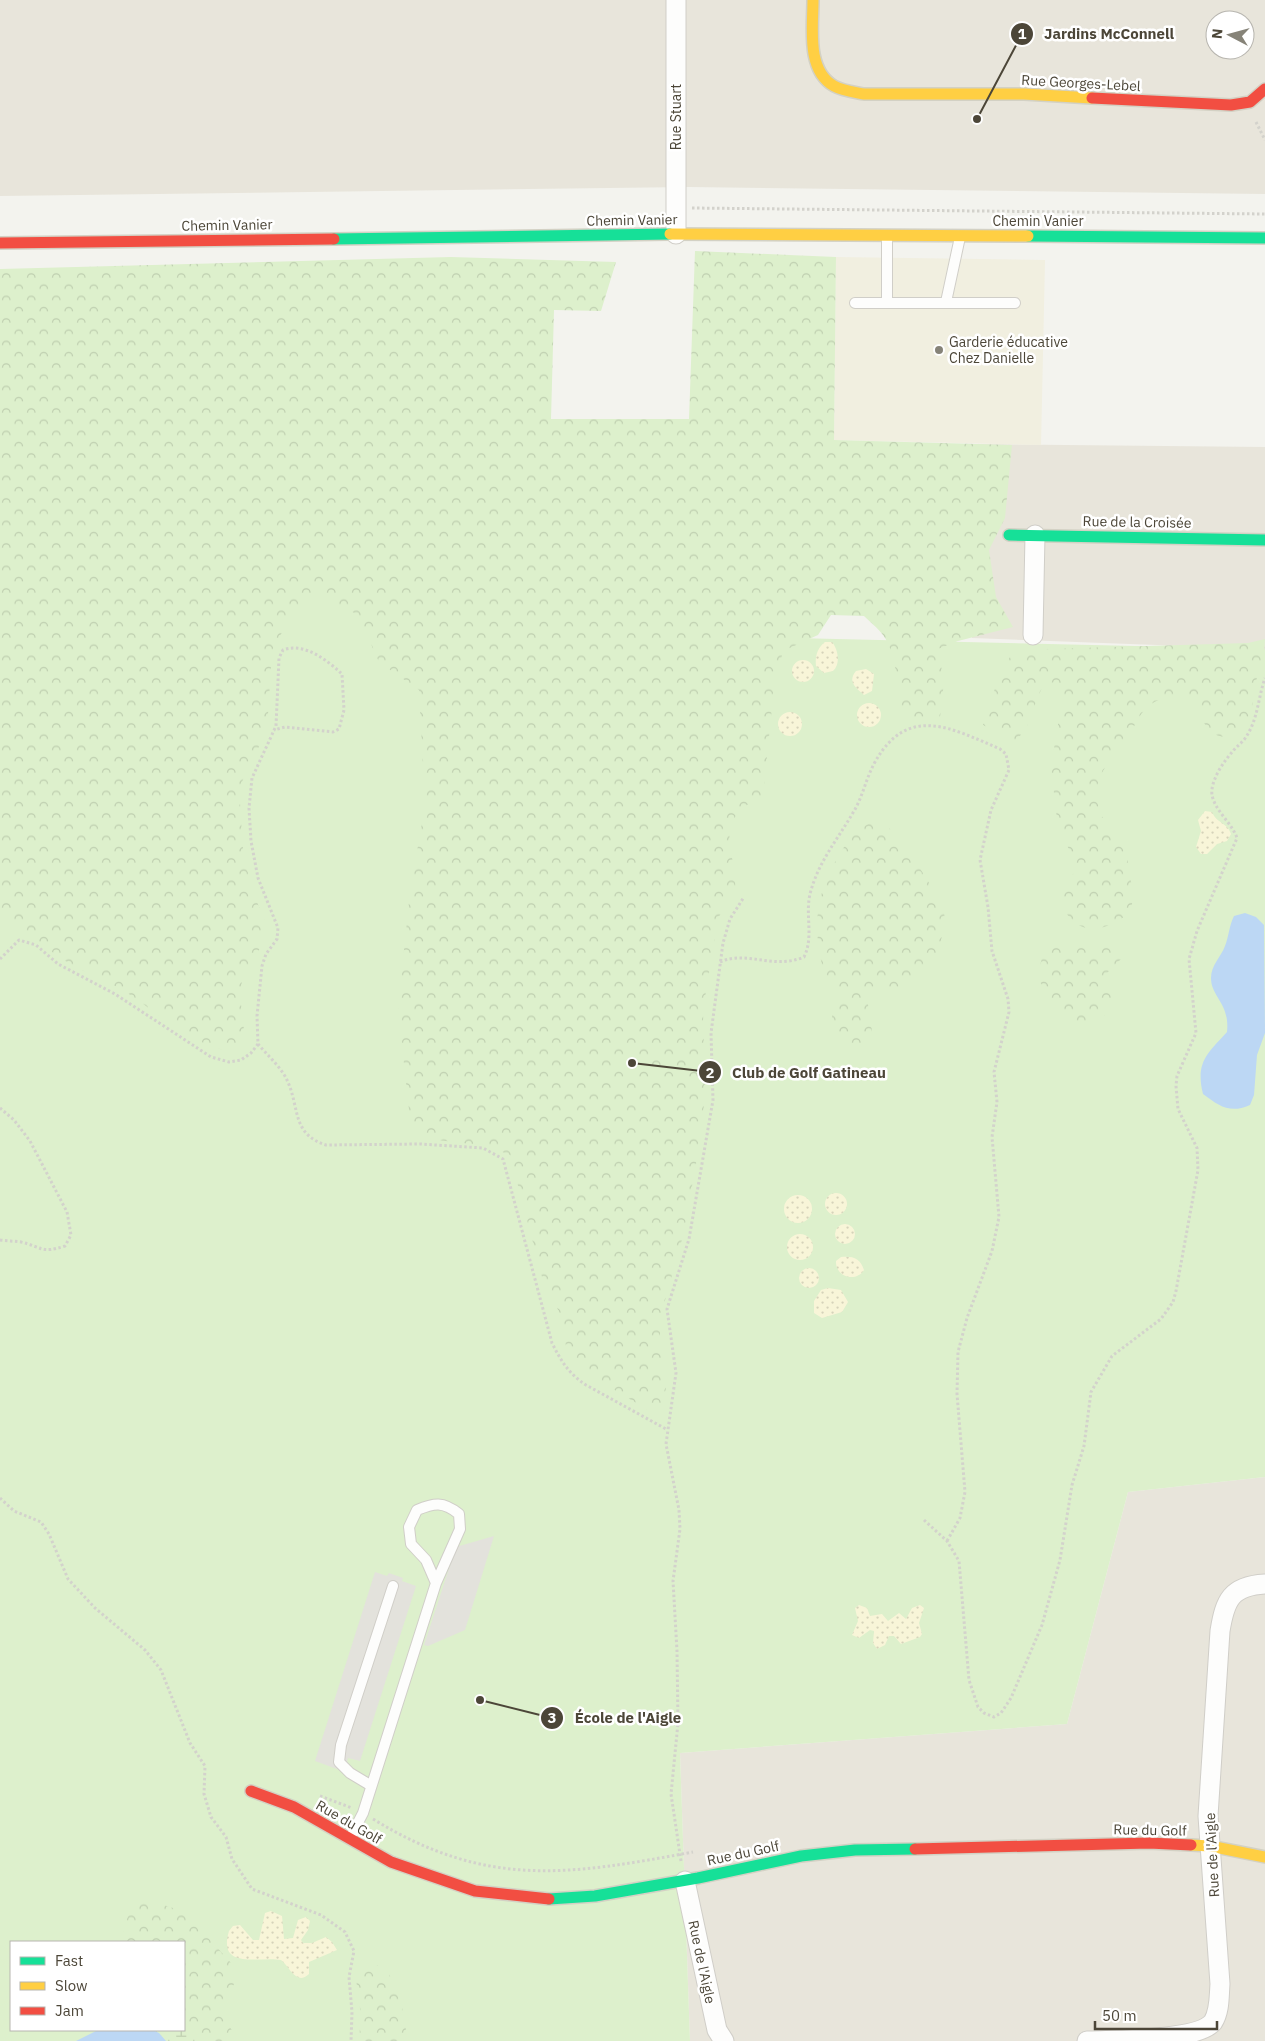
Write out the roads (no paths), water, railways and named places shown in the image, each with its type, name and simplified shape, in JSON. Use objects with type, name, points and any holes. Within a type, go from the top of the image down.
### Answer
[{"type":"street","name":"Rue Stuart","points":[[676,0],[676,234]]},
{"type":"street","name":"Rue Georges-Lebel","points":[[813,0],[816,54],[820,71],[824,79],[833,86],[847,91],[864,94],[1024,94],[1217,106],[1247,104],[1261,96],[1265,89]]},
{"type":"street","name":"Chemin Vanier","points":[[0,243],[676,234],[1265,238]]},
{"type":"street","name":"Rue de la Croisée","points":[[1009,535],[1265,540]]},
{"type":"street","points":[[1033,635],[1035,535]]},
{"type":"street","name":"Rue de l'Aigle","points":[[1087,2041],[1185,2038],[1206,2030],[1213,2022],[1217,2011],[1220,1984],[1209,1807],[1220,1631],[1222,1615],[1230,1597],[1237,1590],[1245,1586],[1265,1584]]},
{"type":"street","name":"Rue du Golf","points":[[251,1791],[294,1807],[391,1862],[475,1891],[548,1899],[572,1898],[685,1881],[801,1856],[855,1850],[1150,1843],[1210,1846],[1265,1857]]},
{"type":"street","name":"Rue de l'Aigle","points":[[685,1881],[717,2030],[724,2041]]},
{"type":"lane","points":[[887,236],[887,302]]},
{"type":"lane","points":[[946,302],[961,236]]},
{"type":"lane","points":[[855,303],[1015,303]]},
{"type":"lane","points":[[350,1838],[363,1813],[370,1785],[436,1582],[460,1529],[458,1514],[447,1504],[433,1503],[417,1510],[409,1527],[411,1544],[426,1560],[436,1582]]},
{"type":"lane","points":[[370,1785],[350,1774],[338,1762],[341,1745],[393,1586]]},
{"type":"water","points":[[1245,913],[1256,917],[1264,925],[1265,1033],[1257,1055],[1254,1095],[1250,1105],[1231,1109],[1214,1102],[1203,1094],[1201,1074],[1202,1066],[1209,1052],[1227,1032],[1226,1014],[1212,985],[1211,973],[1225,946],[1234,916]]},
{"type":"water","points":[[96,2031],[155,2031],[166,2041],[76,2041]]},
{"type":"place","name":"Jardins McConnell","points":[[977,119]]},
{"type":"place","name":"Garderie éducative Chez Danielle","points":[[939,350]]},
{"type":"place","name":"Club de Golf Gatineau","points":[[632,1063]]},
{"type":"place","name":"École de l'Aigle","points":[[480,1700]]}]
